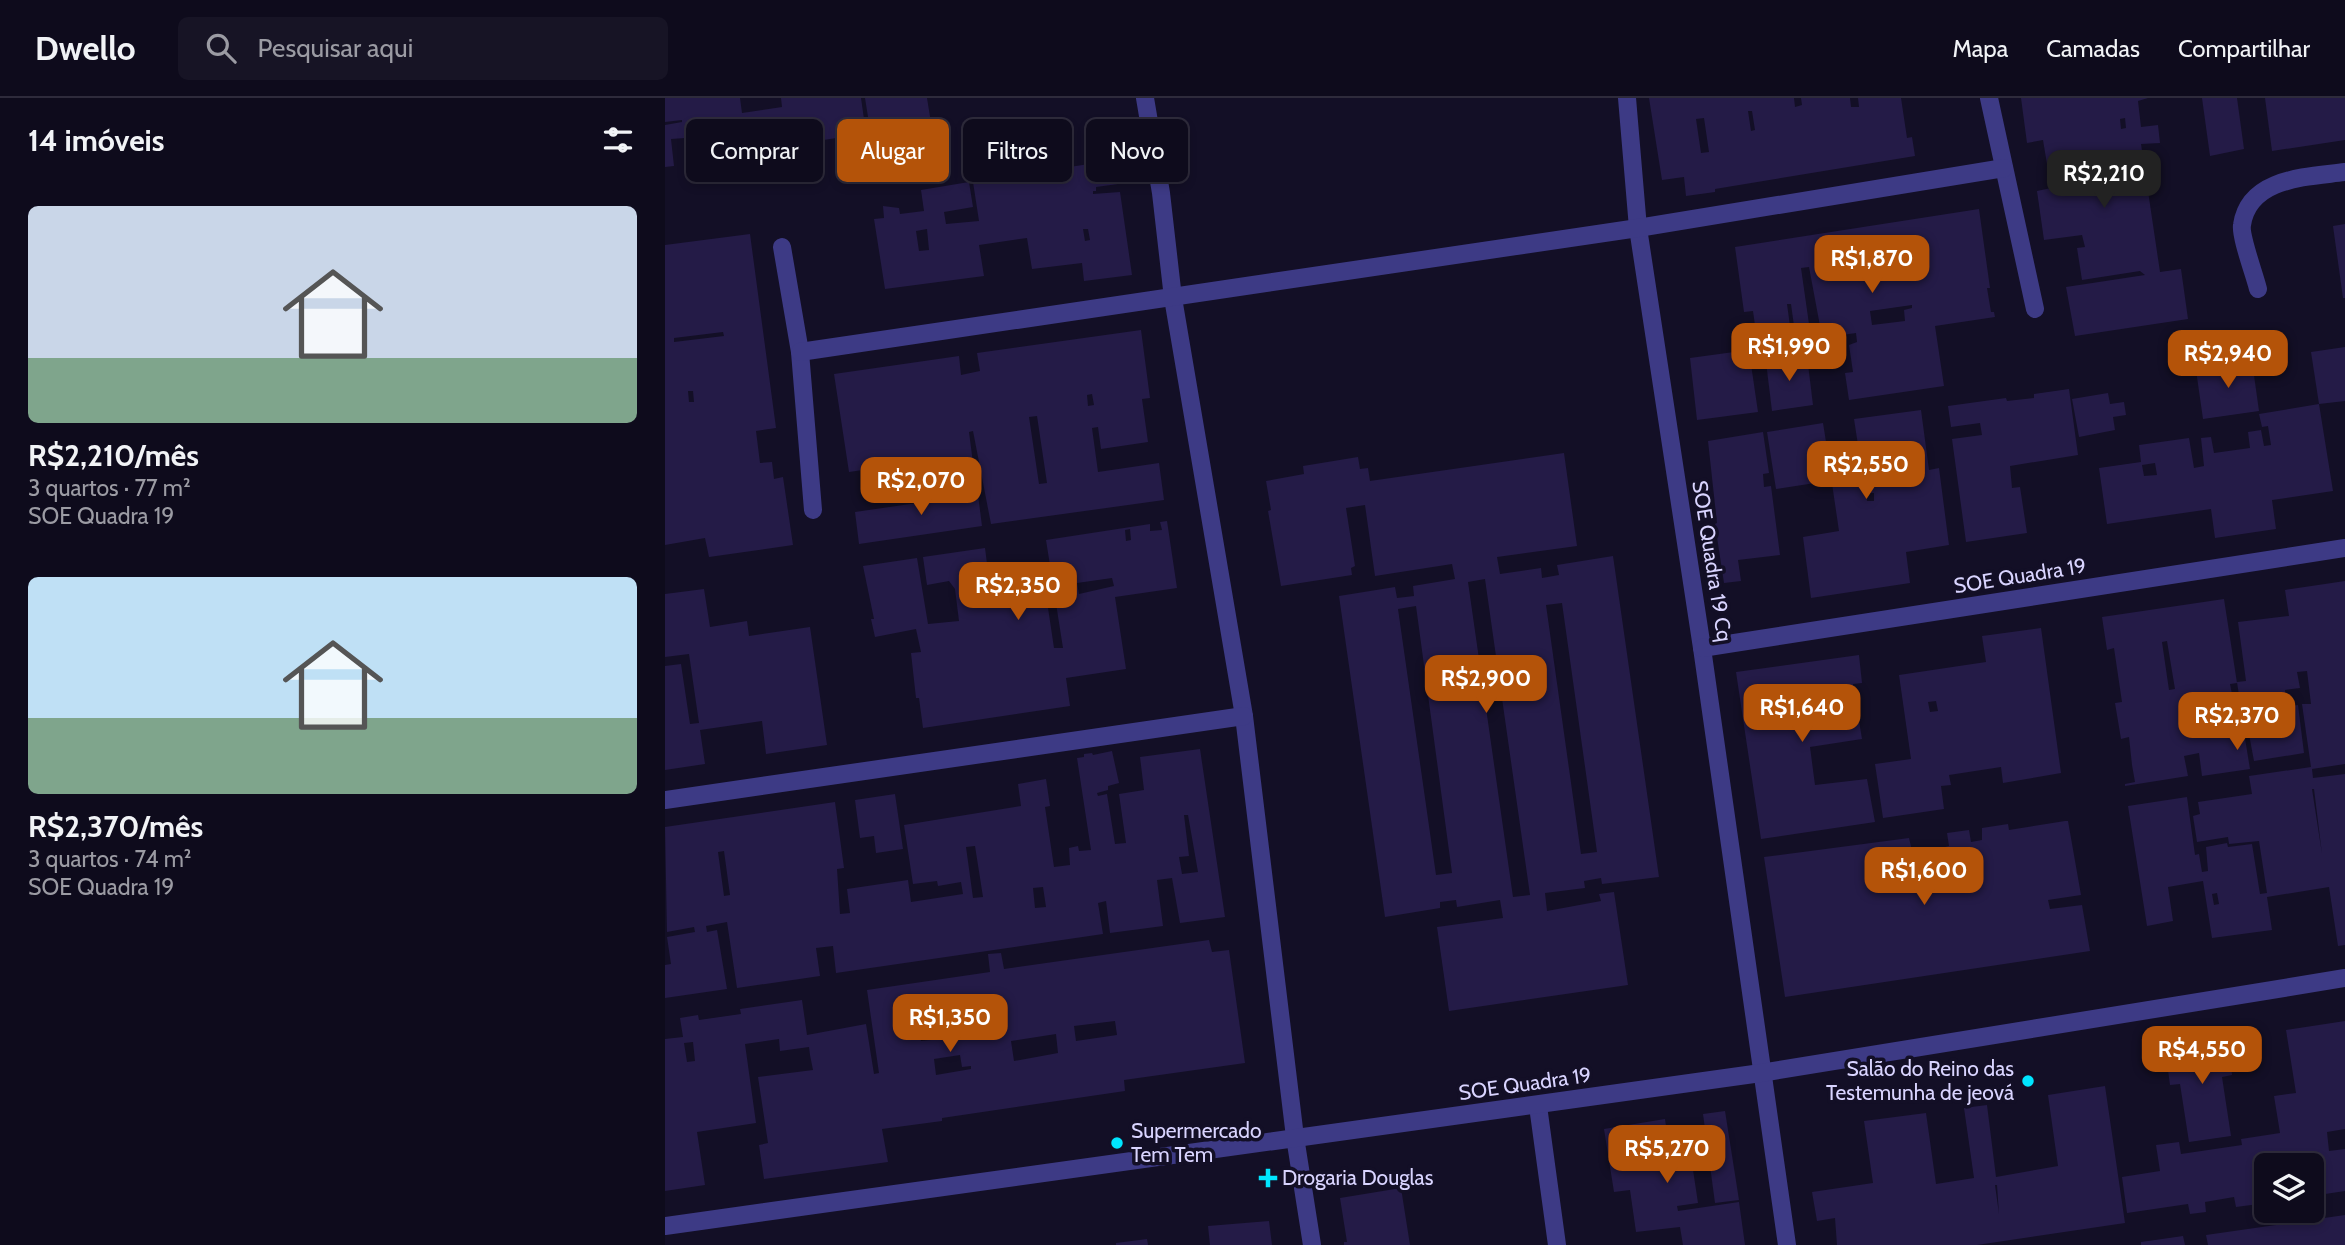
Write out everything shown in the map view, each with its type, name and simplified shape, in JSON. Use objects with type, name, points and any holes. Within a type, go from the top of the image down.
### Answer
[{"type":"street","points":[[1145,98],[1161,193],[1173,298],[1244,716],[1295,1137],[1312,1245]]},
{"type":"street","name":"SOE Quadra 19 Cq","points":[[1627,98],[1638,228],[1702,648],[1761,1073]]},
{"type":"street","points":[[1989,98],[2035,309]]},
{"type":"street","points":[[800,352],[1638,228],[2004,168]]},
{"type":"street","points":[[2258,289],[2241,227],[2250,204],[2266,190],[2284,181],[2345,172]]},
{"type":"street","points":[[782,247],[800,352],[813,510]]},
{"type":"street","name":"SOE Quadra 19","points":[[1702,648],[2345,548]]},
{"type":"street","points":[[665,800],[1244,716]]},
{"type":"street","name":"SOE Quadra 19","points":[[665,1226],[1295,1137],[1538,1106],[1761,1073],[2345,978]]},
{"type":"street","points":[[1761,1073],[1787,1245]]},
{"type":"street","points":[[1538,1106],[1557,1245]]},
{"type":"building","points":[[665,98],[740,98],[742,113],[782,107],[781,98],[861,98],[864,119],[837,119],[837,138],[823,140],[823,119],[686,119],[686,148],[685,138],[671,139],[674,166],[665,167],[665,125],[682,120],[665,122]]},
{"type":"building","points":[[865,98],[927,98],[930,119],[868,119]]},
{"type":"building","points":[[1649,98],[1794,98],[1795,107],[1802,105],[1801,98],[1850,98],[1851,107],[1859,107],[1858,98],[1901,98],[1907,138],[1912,137],[1915,156],[1686,196],[1684,177],[1662,180]],"holes":[[[1748,111],[1752,111],[1755,130],[1751,131]],[[1704,118],[1709,152],[1701,153],[1696,119]]]},
{"type":"building","points":[[2021,98],[2148,98],[2138,101],[2141,127],[2158,125],[2160,143],[2141,144],[2160,272],[2181,269],[2188,319],[2075,336],[2066,287],[2145,275],[2140,271],[2082,280],[2077,248],[2085,247],[2082,235],[2044,240],[2037,191],[2051,188],[2043,140],[2027,143]],"holes":[[[2125,118],[2126,128],[2121,129],[2120,119]]]},
{"type":"building","points":[[2202,98],[2237,98],[2244,149],[2210,156]]},
{"type":"building","points":[[2265,98],[2345,98],[2345,140],[2272,151]]},
{"type":"building","points":[[1086,164],[1086,182],[1118,182],[1096,187],[1093,194],[1120,192],[1132,275],[1084,281],[1082,263],[1032,269],[1027,238],[979,245],[984,276],[885,289],[874,219],[884,218],[883,206],[899,208],[900,214],[924,211],[921,190],[969,182],[973,207],[944,212],[946,224],[979,221],[973,182],[1072,182],[1072,167]],"holes":[[[927,229],[929,250],[919,251],[916,231]],[[1083,229],[1088,229],[1090,240],[1085,241]]]},
{"type":"building","points":[[1979,209],[1990,288],[1987,288],[1991,312],[1994,312],[1995,317],[1935,326],[1944,386],[1849,400],[1845,373],[1853,372],[1849,345],[1857,342],[1856,333],[1822,338],[1821,334],[1818,334],[1816,326],[1820,326],[1809,267],[1801,268],[1813,352],[1807,352],[1806,347],[1759,354],[1753,311],[1744,312],[1735,247]],"holes":[[[1787,304],[1791,304],[1794,326],[1790,326]],[[1912,305],[1912,308],[1904,310],[1905,321],[1872,325],[1870,311]]]},
{"type":"building","points":[[2345,224],[2345,298],[2343,298],[2333,226]]},
{"type":"building","points":[[750,234],[776,428],[756,431],[760,463],[772,462],[774,479],[783,477],[793,545],[709,557],[705,538],[665,545],[665,245]],"holes":[[[723,332],[724,336],[674,342],[674,338]],[[688,391],[693,391],[694,402],[689,402]]]},
{"type":"building","points":[[1141,330],[1150,398],[1142,399],[1148,442],[1101,449],[1098,427],[1092,428],[1098,472],[1159,463],[1164,500],[991,524],[973,431],[969,432],[973,463],[936,469],[939,486],[915,490],[911,463],[849,472],[834,374],[959,356],[961,375],[980,371],[977,353]],"holes":[[[1092,394],[1094,405],[1088,406],[1087,395]],[[1037,416],[1047,483],[1039,484],[1029,417]]]},
{"type":"building","points":[[1747,337],[1758,412],[1697,420],[1690,358],[1734,352],[1732,340]]},
{"type":"building","points":[[2345,347],[2345,401],[2319,404],[2311,352]]},
{"type":"building","points":[[1807,356],[1813,405],[1772,411],[1766,362]]},
{"type":"building","points":[[2252,361],[2259,411],[2203,419],[2196,370]]},
{"type":"building","points":[[2069,389],[2078,455],[2010,466],[2012,488],[2020,487],[2027,533],[1966,542],[1952,439],[1982,435],[1980,423],[1951,427],[1948,406],[2006,398],[2007,401],[2034,398],[2034,394]]},
{"type":"building","points":[[2108,393],[2110,404],[2124,402],[2126,415],[2113,417],[2115,430],[2079,437],[2072,399]]},
{"type":"building","points":[[2319,404],[2333,491],[2272,500],[2276,529],[2215,538],[2211,509],[2107,524],[2099,468],[2141,462],[2139,445],[2189,438],[2194,468],[2204,466],[2201,438],[2211,437],[2214,453],[2250,448],[2248,432],[2261,430],[2264,446],[2271,445],[2268,426],[2262,427],[2259,414]],"holes":[[[2155,463],[2157,475],[2144,476],[2142,465]]]},
{"type":"building","points":[[1921,410],[1929,470],[1939,468],[1949,545],[1906,552],[1910,583],[1811,598],[1803,537],[1839,531],[1830,470],[1827,471],[1828,481],[1776,489],[1767,432],[1823,423],[1827,448],[1843,445],[1845,451],[1851,450],[1854,467],[1869,466],[1866,444],[1858,445],[1854,419]],"holes":[[[1903,472],[1905,475],[1923,473],[1924,476],[1895,479],[1894,474]],[[1866,493],[1874,493],[1874,501],[1867,501]]]},
{"type":"building","points":[[1763,432],[1769,473],[1763,474],[1764,487],[1771,486],[1780,555],[1738,560],[1741,581],[1724,583],[1715,524],[1708,441]]},
{"type":"building","points":[[1564,453],[1577,546],[1497,557],[1500,574],[1541,568],[1542,578],[1559,575],[1557,565],[1613,556],[1659,877],[1602,884],[1601,878],[1584,881],[1585,888],[1545,893],[1547,911],[1601,901],[1599,894],[1614,892],[1628,985],[1449,1011],[1437,927],[1503,918],[1500,900],[1457,907],[1456,900],[1440,902],[1440,908],[1385,917],[1339,596],[1395,587],[1397,598],[1414,596],[1413,586],[1455,579],[1452,564],[1375,576],[1365,505],[1346,508],[1355,566],[1351,568],[1352,575],[1281,586],[1268,511],[1271,510],[1266,481],[1304,474],[1303,466],[1358,457],[1360,469],[1368,468],[1370,481]],"holes":[[[1485,579],[1530,895],[1513,897],[1468,582]],[[1562,603],[1597,852],[1581,854],[1546,605]],[[1416,606],[1452,873],[1436,875],[1398,609]]]},
{"type":"building","points":[[977,487],[982,526],[859,544],[855,512],[917,503],[915,497]]},
{"type":"building","points":[[1167,521],[1177,588],[1115,597],[1126,669],[1066,678],[1070,706],[923,728],[919,698],[916,698],[911,653],[921,652],[916,629],[875,637],[863,566],[917,558],[928,624],[959,621],[955,589],[949,581],[927,585],[923,557],[985,548],[989,579],[1012,576],[1014,585],[1044,581],[1054,648],[1063,648],[1046,540],[1150,524],[1150,531],[1162,530],[1160,522]],"holes":[[[1130,529],[1131,540],[1126,541],[1125,530]],[[1112,578],[1114,586],[1079,594],[1077,583]]]},
{"type":"building","points":[[2345,581],[2345,764],[2312,769],[2313,778],[2345,774],[2345,945],[2338,946],[2329,887],[2267,897],[2272,930],[2212,938],[2203,881],[2168,887],[2173,921],[2147,926],[2128,806],[2187,797],[2195,855],[2199,854],[2202,872],[2208,871],[2206,847],[2227,843],[2228,847],[2252,844],[2260,894],[2267,893],[2259,841],[2229,844],[2228,837],[2197,842],[2193,816],[2200,814],[2198,802],[2252,794],[2249,776],[2311,767],[2302,704],[2311,704],[2307,671],[2297,672],[2300,688],[2285,690],[2286,699],[2254,703],[2255,711],[2298,705],[2304,753],[2254,761],[2245,713],[2241,714],[2250,769],[2202,776],[2199,753],[2184,756],[2188,776],[2125,786],[2135,782],[2129,737],[2121,739],[2115,703],[2122,702],[2114,648],[2107,650],[2102,617],[2224,599],[2237,683],[2230,684],[2235,709],[2241,709],[2237,682],[2246,681],[2238,622],[2289,616],[2285,590]],"holes":[[[2167,641],[2175,689],[2169,690],[2162,642]],[[2312,789],[2314,789],[2322,854]],[[2217,893],[2219,904],[2214,905],[2212,894]]]},
{"type":"building","points":[[704,589],[710,627],[747,621],[749,636],[810,627],[827,745],[766,754],[762,721],[700,730],[705,764],[665,770],[665,666],[681,664],[690,724],[699,723],[689,654],[665,657],[665,594]]},
{"type":"building","points":[[2041,628],[2061,773],[2003,783],[2001,767],[1949,775],[1951,785],[1941,786],[1944,809],[1883,818],[1875,764],[1911,759],[1899,675],[1986,662],[1982,636]],"holes":[[[1936,701],[1938,711],[1930,712],[1928,702]]]},
{"type":"building","points":[[1859,655],[1862,683],[1853,684],[1862,739],[1810,747],[1815,785],[1867,779],[1875,822],[1761,839],[1736,672]]},
{"type":"building","points":[[1200,749],[1225,917],[1180,923],[1172,878],[1157,880],[1163,926],[1110,933],[1106,901],[1098,903],[1103,934],[836,973],[833,946],[816,948],[820,976],[737,988],[727,922],[706,926],[707,932],[717,930],[727,989],[665,998],[665,965],[671,964],[667,937],[695,932],[694,927],[667,932],[665,827],[835,802],[844,868],[837,869],[840,914],[850,913],[847,889],[908,880],[911,902],[963,894],[961,882],[938,886],[937,881],[913,884],[904,825],[1021,806],[1018,784],[1046,779],[1050,806],[1045,807],[1054,867],[1070,865],[1069,848],[1078,846],[1079,851],[1091,850],[1077,758],[1084,757],[1084,754],[1112,751],[1119,783],[1097,793],[1098,796],[1107,794],[1115,844],[1126,843],[1119,794],[1144,790],[1140,757]],"holes":[[[1184,815],[1188,815],[1198,872],[1182,874],[1179,857],[1189,856]],[[975,846],[983,897],[973,898],[966,847]],[[724,851],[730,895],[724,896],[718,852]],[[1043,887],[1046,907],[1035,908],[1033,888]]]},
{"type":"building","points":[[895,794],[903,849],[876,853],[874,836],[860,838],[855,800]]},
{"type":"building","points":[[2068,821],[2081,895],[2048,900],[2050,909],[2082,905],[2090,951],[1785,997],[1764,857],[1909,838],[1913,855],[1949,846],[1947,833],[1969,830],[1971,842],[1982,840],[1982,828],[2008,824],[2009,830]]},
{"type":"building","points":[[1209,940],[1212,952],[1229,950],[1245,1063],[1124,1080],[1125,1091],[882,1129],[888,1162],[764,1179],[759,1145],[768,1143],[758,1077],[813,1070],[809,1047],[780,1051],[779,1039],[745,1044],[756,1123],[697,1132],[705,1185],[665,1191],[665,1039],[683,1037],[680,1018],[698,1015],[699,1020],[741,1014],[740,1009],[802,1000],[807,1035],[866,1024],[874,1074],[879,1073],[867,990],[990,972],[988,954],[1001,953],[1004,969]],"holes":[[[1115,1021],[1117,1035],[1076,1041],[1074,1026]],[[929,1022],[931,1040],[921,1041],[918,1024]],[[1056,1034],[1058,1053],[1014,1061],[1011,1041]],[[693,1042],[695,1061],[687,1062],[684,1043]],[[960,1055],[962,1067],[971,1066],[971,1069],[936,1075],[934,1059]]]},
{"type":"building","points":[[2345,1021],[2345,1129],[2327,1132],[2329,1151],[2345,1149],[2345,1191],[2324,1194],[2324,1153],[2254,1153],[2254,1205],[2236,1207],[2234,1197],[2205,1202],[2206,1212],[2190,1214],[2188,1204],[2127,1213],[2122,1177],[2160,1171],[2156,1145],[2179,1142],[2181,1154],[2242,1145],[2241,1139],[2280,1133],[2274,1096],[2296,1093],[2286,1030]]},
{"type":"building","points":[[2228,1038],[2232,1075],[2222,1077],[2231,1136],[2189,1142],[2180,1084],[2170,1085],[2165,1048]]},
{"type":"building","points":[[2105,1086],[2125,1223],[1977,1245],[1837,1245],[1835,1218],[1817,1221],[1812,1192],[1873,1183],[1864,1121],[1926,1113],[1936,1184],[1974,1178],[1964,1108],[1987,1105],[1996,1177],[2058,1166],[2048,1095]]},
{"type":"building","points":[[1725,1111],[1739,1200],[1715,1203],[1703,1114]]},
{"type":"building","points":[[1665,1119],[1667,1133],[1687,1130],[1698,1203],[1677,1206],[1678,1211],[1739,1202],[1745,1245],[1683,1245],[1680,1227],[1636,1232],[1630,1190],[1614,1192],[1604,1129]]},
{"type":"building","points":[[1401,1188],[1410,1245],[1344,1245],[1344,1242],[1347,1242],[1340,1198]]},
{"type":"building","points":[[2345,1215],[2345,1245],[2208,1245],[2206,1235],[2289,1223],[2324,1223],[2324,1218]]},
{"type":"building","points":[[1269,1221],[1272,1245],[1210,1245],[1208,1226]]},
{"type":"building","points":[[2183,1236],[2185,1245],[2141,1245],[2141,1242]]},
{"type":"building","points":[[1147,1239],[1148,1245],[1116,1245],[1116,1243]]},
{"type":"place","name":"Salão do Reino das Testemunha de jeová","points":[[2028,1081]]},
{"type":"place","name":"Supermercado Tem Tem","points":[[1117,1143]]},
{"type":"place","name":"Drogaria Douglas","points":[[1268,1178]]}]
